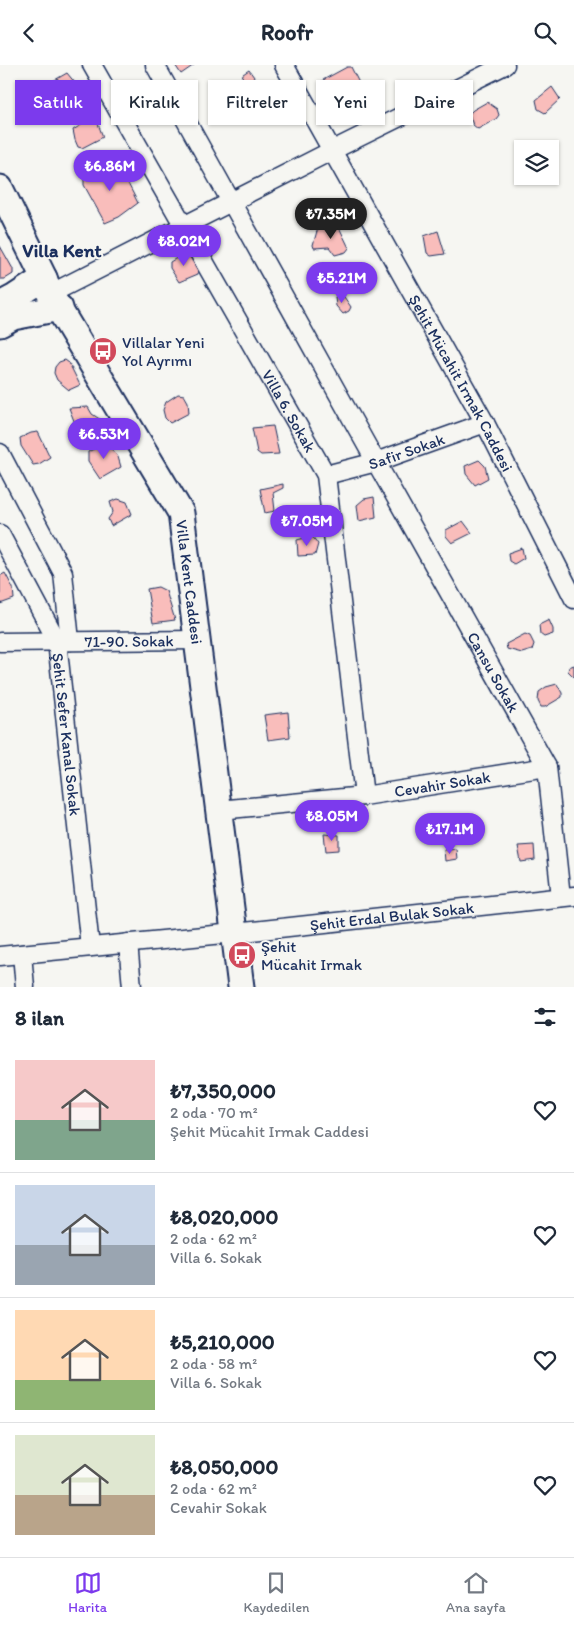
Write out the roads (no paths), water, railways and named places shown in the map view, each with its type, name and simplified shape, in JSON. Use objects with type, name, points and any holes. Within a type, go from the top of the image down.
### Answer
[{"type":"street","name":"Villa 6. Sokak","points":[[92,65],[326,475],[364,796]]},
{"type":"street","points":[[155,65],[376,462]]},
{"type":"street","name":"Şehit Mücahit Irmak Caddesi","points":[[284,65],[485,423],[574,599]]},
{"type":"street","points":[[0,324],[51,293],[505,65]]},
{"type":"street","name":"Villa Kent Caddesi","points":[[0,188],[51,293],[182,513],[241,987]]},
{"type":"street","points":[[0,305],[15,297],[51,293]]},
{"type":"street","name":"Safir Sokak","points":[[326,475],[376,462],[485,423]]},
{"type":"street","name":"Şehit Sefer Kanal Sokak","points":[[0,453],[63,573],[63,641],[90,947]]},
{"type":"street","name":"Cansu Sokak","points":[[376,462],[547,767],[567,896]]},
{"type":"street","name":"Şehit Sefer Kanal Sokak","points":[[0,534],[63,641]]},
{"type":"street","name":"71-90. Sokak","points":[[0,642],[197,640]]},
{"type":"street","name":"Cevahir Sokak","points":[[219,810],[364,796],[547,767]]},
{"type":"street","name":"Şehit Erdal Bulak Sokak","points":[[0,956],[234,933],[567,896]]},
{"type":"street","points":[[128,943],[132,987]]},
{"type":"street","points":[[22,954],[25,987]]},
{"type":"place","name":"Villalar Yeni Yol Ayrımı","points":[[103,351]]},
{"type":"place","name":"Şehit Mücahit Irmak","points":[[242,955]]},
{"type":"district","name":"Villa Kent","points":[[62,250]]}]
